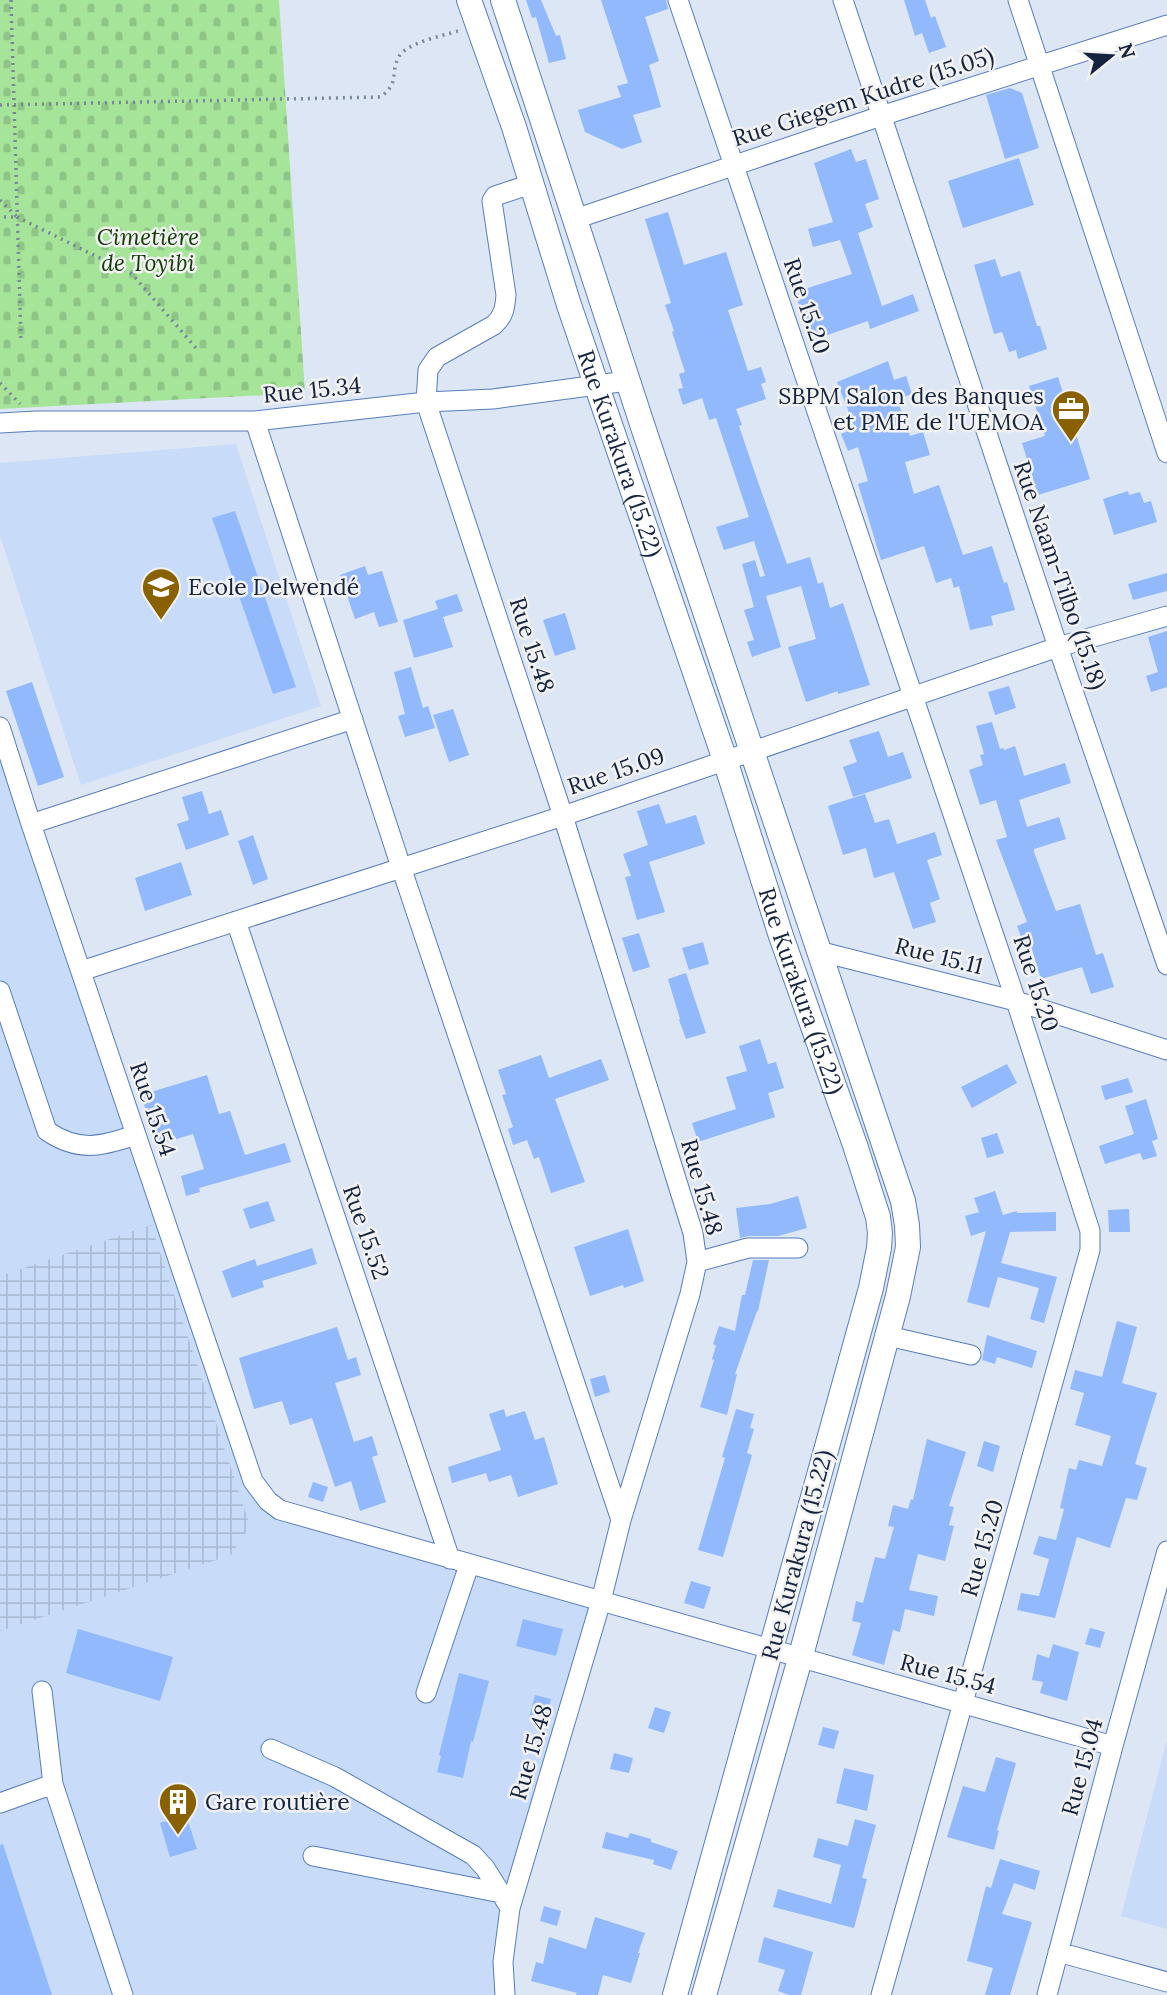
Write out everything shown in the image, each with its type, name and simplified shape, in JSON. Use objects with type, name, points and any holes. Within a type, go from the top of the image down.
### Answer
[{"type":"main road","name":"Rue Kurakura (15.22)","points":[[469,0],[725,760],[781,936],[855,1145],[878,1217],[880,1233],[871,1288],[675,1995]]},
{"type":"main road","name":"Rue Kurakura (15.22)","points":[[503,0],[627,381],[753,750],[905,1213],[908,1247],[888,1336],[800,1659],[704,1995]]},
{"type":"street","name":"Rue 15.20","points":[[678,0],[1017,1001],[1090,1231],[1090,1250],[881,1995]]},
{"type":"street","name":"Rue Naam-Tilbo (15.18)","points":[[843,0],[1058,647],[1167,965]]},
{"type":"street","points":[[1017,0],[1167,453]]},
{"type":"street","name":"Rue Giegem Kudre (15.05)","points":[[575,219],[1039,64],[1167,25]]},
{"type":"street","points":[[426,402],[428,369],[437,357],[501,318],[506,295],[492,201],[495,196],[531,184]]},
{"type":"street","name":"Rue 15.34","points":[[0,424],[36,421],[255,421],[426,402],[493,398],[627,381]]},
{"type":"street","name":"Rue 15.48","points":[[426,402],[563,816],[693,1233],[697,1262],[690,1294],[621,1520],[601,1601],[506,1900],[503,1962],[505,1995]]},
{"type":"street","points":[[255,421],[401,867],[621,1520]]},
{"type":"street","name":"Rue 15.09","points":[[81,971],[563,816],[1058,647],[1167,616]]},
{"type":"street","points":[[31,824],[353,719]]},
{"type":"street","name":"Rue 15.54","points":[[0,727],[253,1481],[268,1501],[280,1510],[1112,1746]]},
{"type":"street","name":"Rue 15.52","points":[[236,921],[450,1559]]},
{"type":"street","name":"Rue 15.11","points":[[818,951],[1017,1001],[1167,1050]]},
{"type":"street","points":[[0,991],[47,1131],[62,1141],[84,1147],[135,1135]]},
{"type":"street","points":[[697,1262],[748,1248],[798,1248]]},
{"type":"street","points":[[888,1336],[971,1355]]},
{"type":"street","name":"Rue 15.04","points":[[1047,1995],[1112,1746],[1167,1551]]},
{"type":"street","points":[[426,1693],[470,1565]]},
{"type":"street","points":[[43,1691],[53,1784],[123,1995]]},
{"type":"street","points":[[271,1749],[335,1777],[473,1855],[506,1900]]},
{"type":"street","points":[[0,1803],[53,1784]]},
{"type":"street","points":[[313,1856],[506,1900]]},
{"type":"street","points":[[1058,1952],[1167,1982]]},
{"type":"path","points":[[11,0],[21,340]]},
{"type":"path","points":[[0,105],[381,97],[392,88],[399,57],[409,47],[476,24]]},
{"type":"path","points":[[0,200],[17,217],[132,274],[196,348]]},
{"type":"path","points":[[0,216],[17,217]]},
{"type":"shaded area","name":"Ecole Delwendé","points":[[236,444],[321,706],[81,785],[0,536],[0,463]]},
{"type":"shaded area","points":[[0,727],[269,1501],[601,1601],[511,1947],[514,1995],[0,1995]]},
{"type":"shaded area","points":[[151,1225],[250,1526],[231,1555],[0,1631],[0,1276]]},
{"type":"shaded area","points":[[1167,1740],[1167,1929],[1121,1916]]},
{"type":"green space","name":"Cimetière de Toyibi","points":[[0,0],[279,0],[305,393],[0,409]]},
{"type":"building","points":[[526,0],[541,0],[556,36],[560,35],[566,59],[549,63],[536,17],[532,18]]},
{"type":"building","points":[[601,0],[666,0],[668,9],[645,17],[659,61],[649,65],[661,107],[633,115],[642,142],[622,149],[585,132],[578,110],[621,97],[617,86],[628,83]]},
{"type":"building","points":[[904,0],[925,0],[931,18],[935,16],[946,47],[929,53],[922,33],[915,36]]},
{"type":"building","points":[[1010,88],[1022,93],[1039,148],[1005,159],[986,95]]},
{"type":"building","points":[[851,149],[856,162],[866,159],[879,199],[865,204],[873,227],[858,233],[882,306],[913,294],[919,311],[870,329],[868,321],[810,341],[795,292],[852,274],[840,240],[813,247],[808,229],[833,222],[814,163]]},
{"type":"building","points":[[1019,158],[1034,205],[963,228],[948,181]]},
{"type":"building","points":[[668,212],[684,265],[726,252],[743,305],[728,310],[748,371],[761,367],[766,382],[761,384],[766,399],[736,409],[742,425],[739,426],[787,564],[810,557],[818,584],[823,582],[830,608],[843,603],[870,685],[838,694],[838,691],[806,702],[788,647],[816,639],[801,586],[766,596],[781,647],[752,657],[747,642],[754,640],[744,610],[754,607],[742,564],[755,560],[760,577],[765,576],[754,541],[724,550],[716,527],[749,517],[716,418],[709,420],[702,398],[683,405],[678,389],[683,388],[679,374],[685,372],[665,305],[671,303],[645,219]]},
{"type":"building","points":[[995,259],[1001,277],[1020,271],[1047,349],[1018,359],[1016,350],[1009,352],[1002,332],[994,334],[974,265]]},
{"type":"building","points":[[888,361],[894,380],[906,376],[912,394],[897,399],[910,436],[923,432],[930,455],[905,462],[914,494],[939,485],[963,555],[992,546],[1004,583],[1007,582],[1015,610],[991,616],[993,625],[970,630],[959,586],[954,588],[951,578],[936,583],[924,546],[881,560],[858,484],[868,481],[858,447],[848,451],[841,434],[855,428],[837,382]]},
{"type":"building","points":[[1058,377],[1090,479],[1038,495],[1022,443],[1045,436],[1029,386]]},
{"type":"building","points":[[1128,491],[1129,495],[1140,492],[1144,503],[1151,501],[1157,522],[1114,535],[1103,499]]},
{"type":"building","points":[[235,511],[296,687],[273,694],[212,518]]},
{"type":"building","points":[[365,566],[368,575],[382,571],[398,622],[379,627],[374,612],[355,619],[340,575]]},
{"type":"building","points":[[1167,573],[1167,591],[1133,600],[1128,584]]},
{"type":"building","points":[[457,594],[463,611],[443,617],[453,647],[414,658],[403,620],[438,609],[435,601]]},
{"type":"building","points":[[565,613],[576,649],[555,656],[543,620]]},
{"type":"building","points":[[1167,631],[1167,687],[1151,692],[1146,676],[1158,672],[1148,637]]},
{"type":"building","points":[[411,667],[423,708],[428,706],[435,728],[405,737],[398,716],[405,714],[394,672]]},
{"type":"building","points":[[32,682],[64,777],[38,786],[6,691]]},
{"type":"building","points":[[1009,686],[1016,708],[995,715],[988,692]]},
{"type":"building","points":[[453,709],[469,755],[449,762],[433,715]]},
{"type":"building","points":[[992,722],[1000,749],[1015,746],[1024,776],[1065,763],[1071,783],[1019,800],[1027,827],[1059,817],[1066,839],[1034,849],[1034,852],[1056,911],[1080,904],[1096,955],[1103,953],[1114,987],[1091,994],[1082,967],[1041,979],[1031,946],[1025,948],[1017,926],[1027,922],[996,840],[1007,837],[996,800],[980,805],[969,770],[983,765],[980,755],[984,754],[976,726]]},
{"type":"building","points":[[879,731],[888,757],[903,752],[912,778],[853,797],[843,767],[857,762],[849,740]]},
{"type":"building","points":[[202,791],[209,814],[221,810],[229,835],[186,850],[177,824],[189,820],[182,797]]},
{"type":"building","points":[[865,794],[875,823],[889,819],[897,844],[935,832],[942,855],[927,860],[940,899],[930,903],[936,922],[913,929],[894,872],[874,878],[866,848],[843,855],[828,806]]},
{"type":"building","points":[[659,804],[666,824],[696,815],[705,844],[649,862],[665,912],[637,920],[625,877],[631,876],[623,854],[648,845],[637,811]]},
{"type":"building","points":[[253,835],[268,879],[253,885],[238,841]]},
{"type":"building","points":[[181,862],[192,895],[145,911],[135,878]]},
{"type":"building","points":[[639,933],[650,967],[633,972],[622,938]]},
{"type":"building","points":[[703,942],[709,964],[689,970],[682,948]]},
{"type":"building","points":[[686,973],[706,1033],[686,1039],[668,979]]},
{"type":"building","points":[[760,1039],[768,1064],[776,1062],[784,1088],[768,1093],[775,1117],[698,1142],[692,1123],[736,1109],[726,1077],[747,1071],[739,1046]]},
{"type":"building","points":[[541,1055],[549,1078],[601,1059],[609,1080],[555,1099],[585,1182],[551,1193],[539,1157],[534,1159],[527,1140],[513,1145],[508,1129],[513,1127],[502,1095],[506,1094],[498,1070]]},
{"type":"building","points":[[1007,1064],[1017,1083],[972,1108],[961,1087]]},
{"type":"building","points":[[207,1075],[219,1114],[230,1111],[245,1155],[285,1143],[291,1162],[199,1188],[200,1192],[186,1196],[181,1176],[204,1169],[193,1134],[157,1145],[141,1095]]},
{"type":"building","points":[[1128,1078],[1133,1092],[1105,1100],[1101,1086]]},
{"type":"building","points":[[1146,1099],[1158,1139],[1152,1141],[1157,1156],[1143,1160],[1140,1153],[1105,1164],[1099,1146],[1134,1134],[1125,1106]]},
{"type":"building","points":[[997,1133],[1004,1153],[987,1158],[981,1138]]},
{"type":"building","points":[[995,1191],[1003,1215],[1017,1211],[1056,1212],[1056,1231],[1010,1232],[1001,1263],[1057,1277],[1044,1323],[1030,1319],[1039,1288],[998,1277],[989,1308],[967,1302],[986,1231],[971,1236],[965,1216],[979,1212],[974,1198]]},
{"type":"building","points":[[798,1196],[807,1228],[778,1236],[740,1238],[736,1208],[770,1204]]},
{"type":"building","points":[[268,1201],[275,1221],[250,1229],[243,1209]]},
{"type":"building","points":[[1129,1209],[1130,1232],[1109,1232],[1108,1210]]},
{"type":"building","points":[[628,1229],[644,1281],[590,1296],[574,1247]]},
{"type":"building","points":[[312,1248],[317,1264],[262,1281],[264,1287],[232,1298],[222,1271],[255,1259],[257,1266]]},
{"type":"building","points":[[753,1260],[769,1260],[758,1311],[735,1374],[727,1415],[700,1407],[714,1360],[712,1359],[716,1346],[713,1344],[719,1326],[735,1331]]},
{"type":"building","points":[[1117,1321],[1137,1327],[1122,1383],[1157,1393],[1135,1464],[1147,1468],[1137,1500],[1126,1498],[1110,1548],[1077,1537],[1055,1618],[1017,1610],[1021,1593],[1039,1596],[1049,1559],[1033,1554],[1039,1536],[1056,1540],[1064,1509],[1060,1508],[1069,1468],[1076,1470],[1079,1460],[1102,1466],[1111,1436],[1075,1425],[1084,1393],[1070,1389],[1075,1370],[1102,1377]]},
{"type":"building","points":[[337,1327],[348,1360],[356,1357],[361,1375],[335,1383],[354,1442],[372,1436],[378,1455],[372,1457],[386,1502],[360,1511],[351,1481],[335,1487],[312,1418],[290,1425],[282,1401],[254,1409],[239,1358]]},
{"type":"building","points":[[987,1335],[1037,1351],[1032,1368],[997,1357],[995,1364],[982,1360]]},
{"type":"building","points":[[605,1375],[610,1392],[595,1397],[590,1379]]},
{"type":"building","points":[[504,1409],[506,1417],[525,1411],[535,1440],[544,1437],[558,1484],[518,1497],[511,1475],[489,1482],[486,1473],[452,1483],[448,1467],[501,1450],[489,1414]]},
{"type":"building","points":[[736,1409],[754,1414],[750,1428],[754,1429],[747,1453],[752,1455],[723,1557],[698,1550],[725,1458],[722,1457]]},
{"type":"building","points":[[927,1439],[966,1452],[949,1506],[954,1507],[949,1525],[954,1526],[945,1561],[918,1554],[909,1590],[938,1596],[934,1616],[905,1609],[900,1632],[893,1630],[884,1665],[852,1655],[861,1623],[852,1621],[856,1601],[863,1603],[875,1557],[885,1559],[894,1527],[888,1526],[893,1505],[908,1509],[911,1499],[913,1500]]},
{"type":"building","points":[[984,1441],[1000,1446],[993,1472],[977,1466]]},
{"type":"building","points":[[313,1482],[328,1487],[323,1502],[308,1497]]},
{"type":"building","points":[[691,1581],[711,1587],[704,1609],[684,1603]]},
{"type":"building","points":[[523,1619],[563,1629],[556,1656],[516,1646]]},
{"type":"building","points":[[1090,1628],[1105,1632],[1100,1648],[1085,1644]]},
{"type":"building","points":[[78,1629],[173,1657],[160,1701],[66,1673]]},
{"type":"building","points":[[1053,1644],[1079,1652],[1067,1701],[1040,1693],[1043,1682],[1032,1680],[1037,1654],[1049,1658]]},
{"type":"building","points":[[459,1673],[489,1681],[463,1778],[437,1772]]},
{"type":"building","points":[[535,1695],[551,1699],[545,1722],[529,1718]]},
{"type":"building","points":[[655,1707],[671,1712],[664,1733],[648,1728]]},
{"type":"building","points":[[823,1727],[839,1731],[834,1749],[818,1745]]},
{"type":"building","points":[[614,1753],[633,1758],[629,1773],[610,1769]]},
{"type":"building","points":[[996,1757],[1016,1763],[994,1850],[947,1837],[963,1786],[985,1792]]},
{"type":"building","points":[[844,1768],[874,1775],[867,1811],[836,1803]]},
{"type":"building","name":"Gare routière","points":[[186,1815],[197,1849],[170,1857],[160,1823]]},
{"type":"building","points":[[855,1819],[876,1825],[862,1878],[867,1879],[854,1928],[773,1907],[778,1889],[831,1904],[841,1865],[813,1857],[818,1838],[848,1846]]},
{"type":"building","points":[[606,1832],[628,1838],[630,1833],[678,1851],[671,1870],[653,1864],[654,1860],[602,1848]]},
{"type":"building","points":[[3,1844],[52,1995],[0,1995],[0,1845]]},
{"type":"building","points":[[1000,1859],[1040,1871],[1035,1890],[1014,1883],[1002,1914],[1032,1922],[1010,1995],[985,1995],[993,1968],[967,1961],[986,1886],[991,1888]]},
{"type":"building","points":[[544,1906],[561,1911],[557,1926],[540,1921]]},
{"type":"building","points":[[595,1917],[645,1933],[631,1983],[603,1975],[598,1995],[576,1995],[577,1993],[531,1981],[536,1962],[543,1964],[549,1937],[586,1949]]},
{"type":"building","points":[[764,1937],[813,1952],[801,1995],[778,1991],[785,1970],[758,1962]]},
{"type":"place","name":"SBPM Salon des Banques et PME de l'UEMOA","points":[[1071,443]]},
{"type":"place","name":"Ecole Delwendé","points":[[161,621]]},
{"type":"place","name":"Gare routière","points":[[178,1836]]}]
